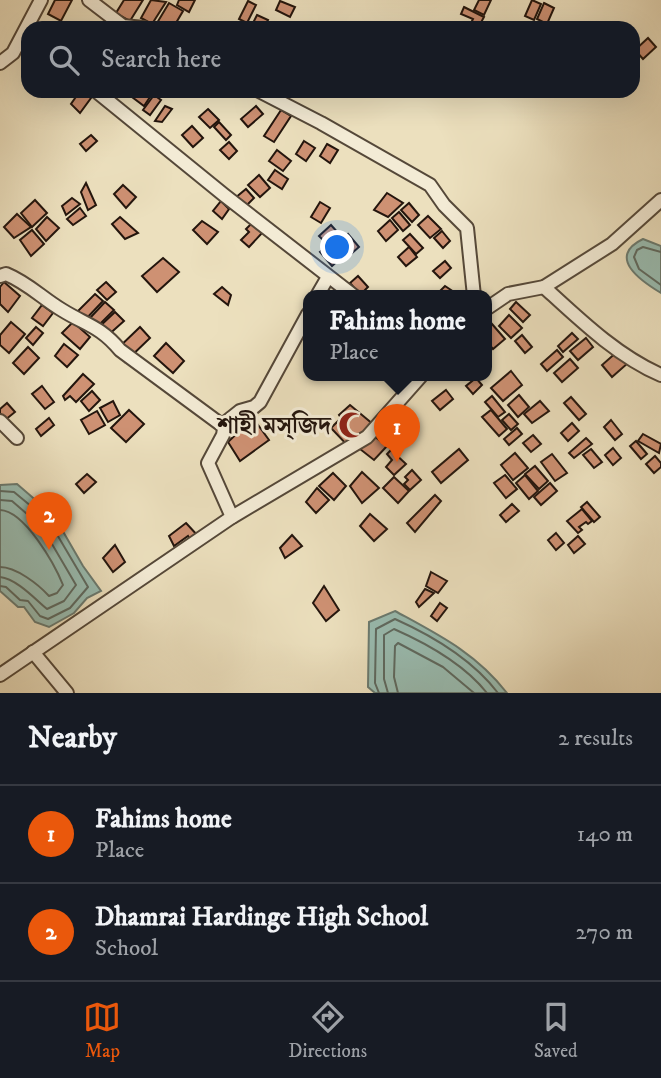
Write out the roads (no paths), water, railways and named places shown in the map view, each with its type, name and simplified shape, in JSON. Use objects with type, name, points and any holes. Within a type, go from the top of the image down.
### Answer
[{"type":"street","points":[[30,21],[41,0]]},
{"type":"street","points":[[89,0],[115,21]]},
{"type":"street","points":[[0,63],[13,53],[21,38]]},
{"type":"street","points":[[105,98],[346,290]]},
{"type":"street","points":[[273,98],[430,185],[443,205],[467,228],[473,290]]},
{"type":"street","points":[[492,306],[508,295],[544,287],[612,244],[661,200]]},
{"type":"street","points":[[0,276],[6,274],[24,281],[61,309],[94,325],[120,350],[223,426]]},
{"type":"street","points":[[320,290],[328,276]]},
{"type":"street","points":[[544,287],[575,316],[639,366],[661,374]]},
{"type":"street","points":[[232,517],[208,463],[223,435],[223,426],[240,411],[254,407],[261,401],[303,323]]},
{"type":"street","points":[[0,675],[232,517],[367,437],[417,381]]},
{"type":"street","points":[[0,421],[16,438]]},
{"type":"street","points":[[33,652],[67,693]]},
{"type":"water","points":[[643,239],[661,246],[661,293],[637,275],[627,261],[627,253],[632,246]]},
{"type":"water","points":[[17,484],[54,516],[101,591],[87,598],[74,613],[49,627],[35,622],[24,607],[18,607],[0,591],[0,485]]},
{"type":"water","points":[[395,611],[470,656],[507,693],[375,693],[368,687],[369,622]]},
{"type":"place","name":"শাহী মস্জিদ","points":[[352,425]]},
{"type":"place","name":"Fahims home","points":[[397,462]]},
{"type":"place","name":"Dhamrai Hardinge High School","points":[[49,550]]}]
